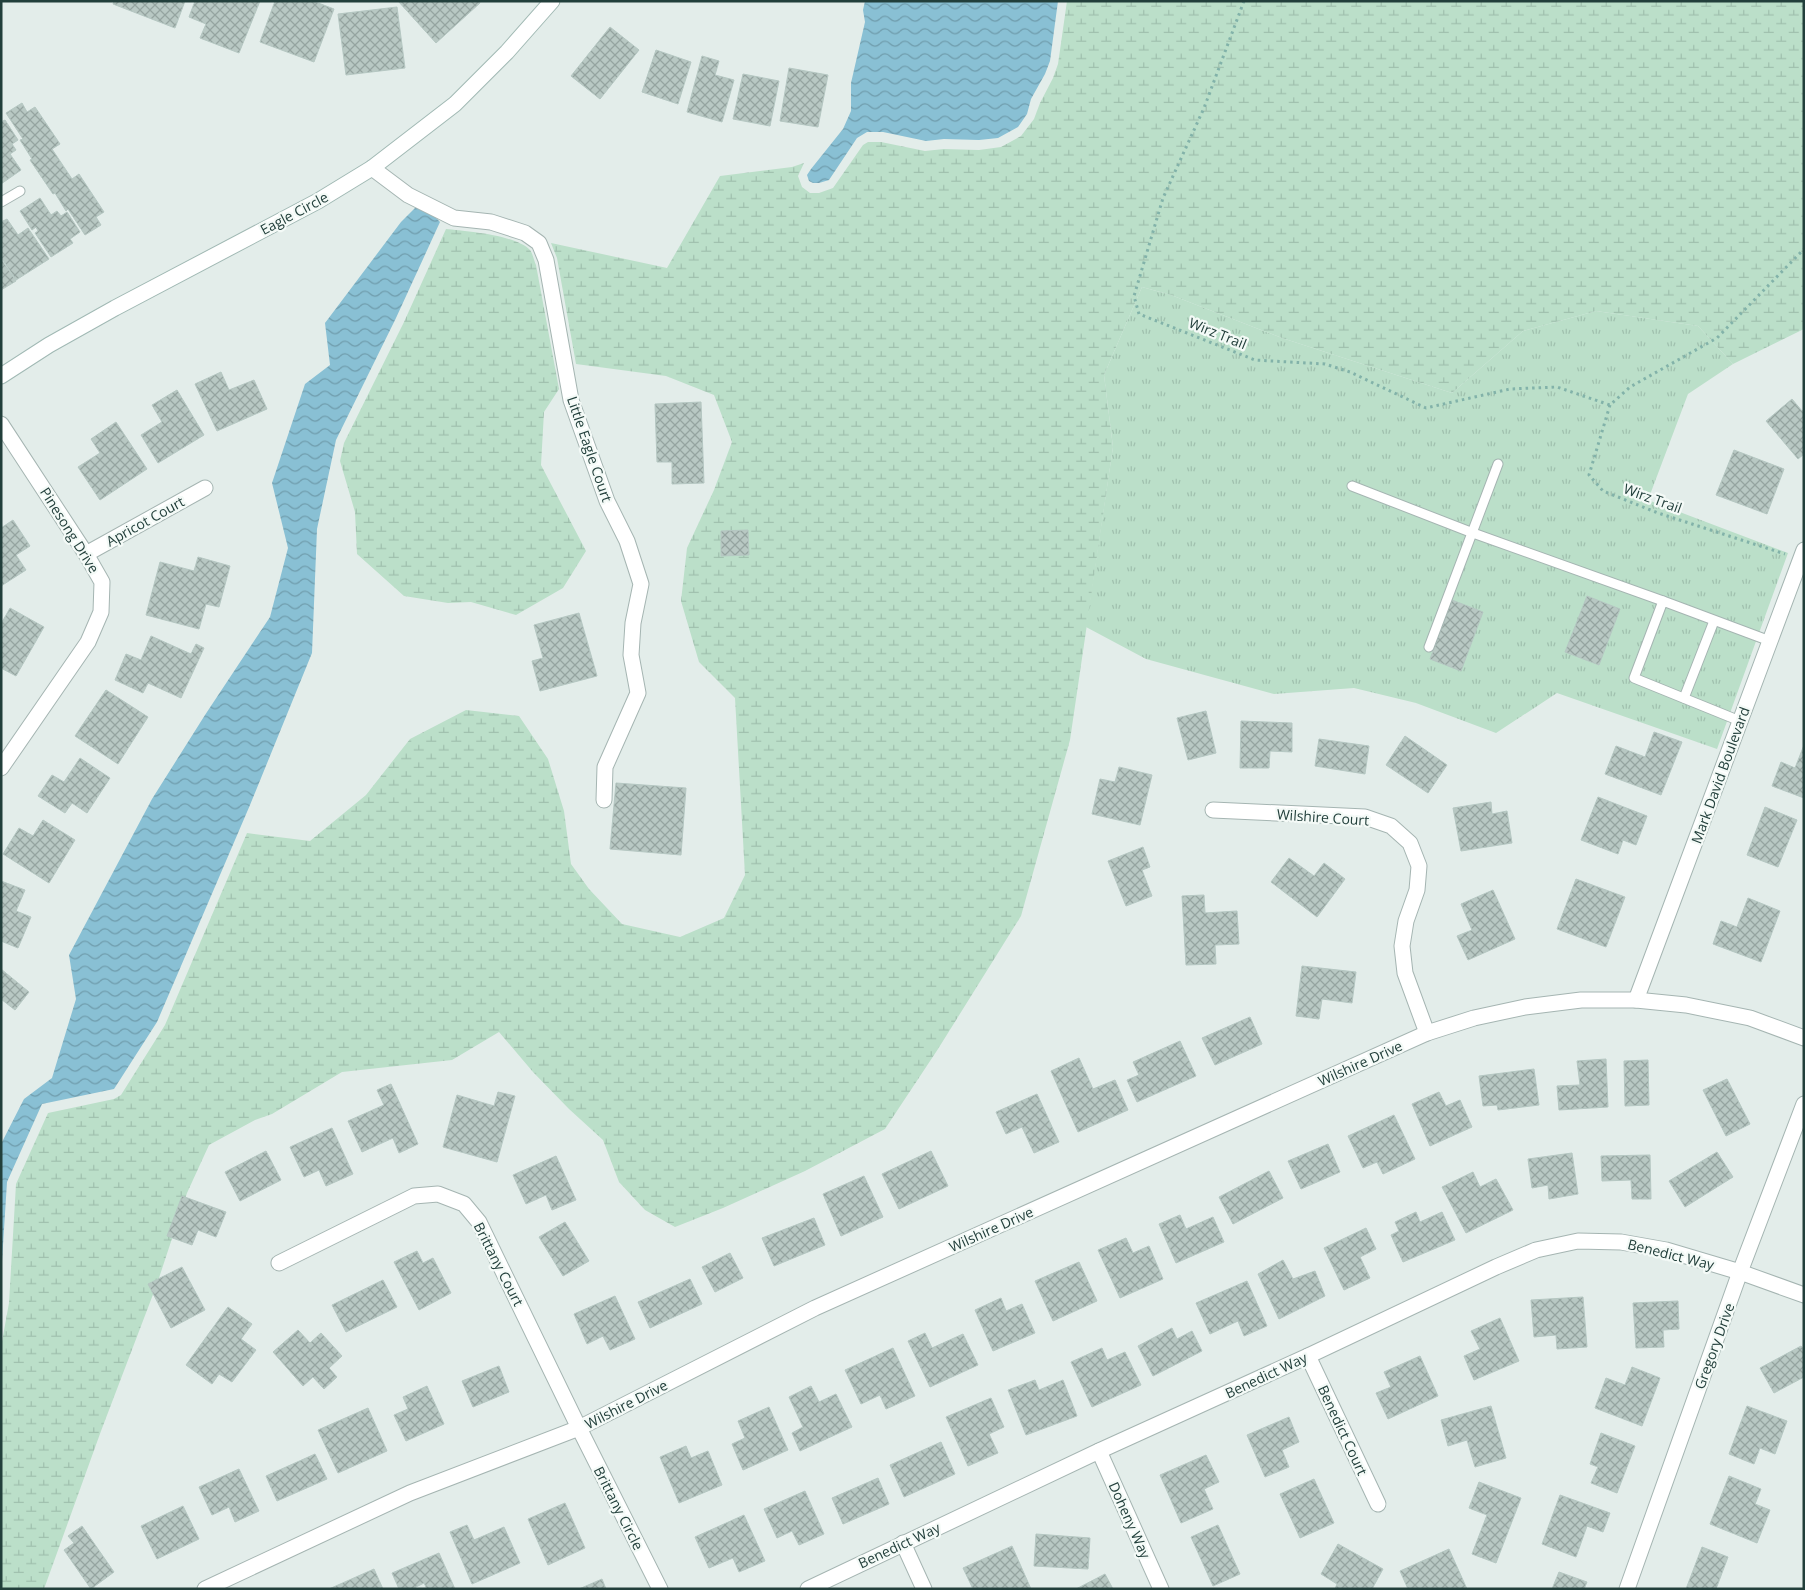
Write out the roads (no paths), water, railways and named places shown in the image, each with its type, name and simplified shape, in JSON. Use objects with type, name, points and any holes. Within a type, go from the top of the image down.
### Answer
[{"type":"street","name":"Eagle Circle","points":[[1,376],[49,345],[318,200],[372,168],[455,104],[507,52],[552,1]]},
{"type":"street","name":"Little Eagle Court","points":[[372,168],[408,195],[454,218],[491,222],[525,233],[539,242],[546,260],[571,400],[607,501],[627,541],[641,584],[633,623],[631,655],[638,693],[605,767],[604,800]]},
{"type":"street","name":"Pinesong Drive","points":[[1,424],[86,554],[102,582],[101,612],[88,642],[1,768]]},
{"type":"street","name":"Apricot Court","points":[[86,554],[204,488]]},
{"type":"street","name":"Mark David Boulevard","points":[[1636,1000],[1804,550]]},
{"type":"street","name":"Wilshire Court","points":[[1212,810],[1365,817],[1391,826],[1410,844],[1419,866],[1416,890],[1406,921],[1402,946],[1405,973],[1427,1033]]},
{"type":"street","name":"Wilshire Drive","points":[[205,1589],[410,1493],[579,1428],[815,1308],[1427,1033],[1474,1018],[1525,1006],[1581,1000],[1636,1000],[1686,1005],[1750,1018],[1804,1038]]},
{"type":"street","name":"Gregory Drive","points":[[1627,1589],[1740,1272],[1804,1104]]},
{"type":"street","name":"Brittany Court","points":[[279,1263],[414,1196],[438,1194],[464,1204],[479,1222],[579,1428]]},
{"type":"street","name":"Benedict Way","points":[[808,1589],[903,1543],[1536,1250],[1578,1241],[1621,1242],[1666,1250],[1740,1272],[1804,1295]]},
{"type":"street","name":"Benedict Court","points":[[1308,1356],[1378,1504]]},
{"type":"street","name":"Brittany Circle","points":[[579,1428],[660,1589]]},
{"type":"street","name":"Doheny Way","points":[[1099,1452],[1161,1589]]},
{"type":"street","points":[[903,1543],[924,1589]]},
{"type":"lane","points":[[1,202],[20,191]]},
{"type":"lane","points":[[1429,647],[1498,464]]},
{"type":"lane","points":[[1352,486],[1472,533],[1770,641]]},
{"type":"lane","points":[[1663,601],[1634,678],[1740,721]]},
{"type":"lane","points":[[1684,698],[1714,621]]},
{"type":"water","points":[[865,1],[1058,1],[1050,61],[1031,99],[1027,114],[1018,127],[998,138],[979,140],[944,139],[926,141],[883,132],[867,132],[857,138],[829,180],[819,183],[809,181],[807,175],[843,129],[851,111],[851,83],[865,22],[863,10]]},
{"type":"water","points":[[421,202],[440,222],[396,318],[336,440],[317,529],[312,653],[250,805],[157,1022],[114,1089],[42,1104],[7,1182],[1,1277],[1,1144],[24,1099],[52,1078],[76,999],[69,955],[152,799],[270,617],[288,548],[272,483],[305,384],[330,365],[325,323],[401,222]]}]
